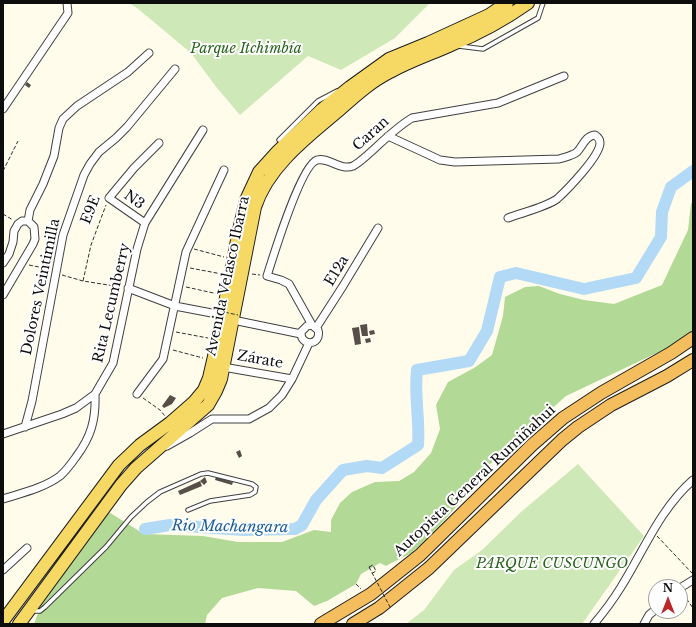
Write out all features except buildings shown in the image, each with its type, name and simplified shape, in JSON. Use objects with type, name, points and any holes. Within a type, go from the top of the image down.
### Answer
[{"type":"highway","name":"Autopista General Rumiñahui","points":[[321,624],[371,594],[420,555],[532,445],[563,418],[581,405],[671,353],[693,338]]},
{"type":"highway","name":"Autopista General Rumiñahui","points":[[353,624],[379,608],[429,568],[562,440],[578,427],[611,405],[667,376],[693,360]]},
{"type":"main road","name":"Avenida Velasco Ibarra","points":[[18,624],[121,485],[136,468],[208,405],[216,391],[221,379],[228,315],[236,275],[258,198],[269,179],[285,160],[322,125],[371,83],[489,15],[507,3]]},
{"type":"main road","name":"Avenida Velasco Ibarra","points":[[3,621],[119,465],[140,445],[170,423],[194,402],[204,390],[218,339],[228,315],[226,296],[236,275],[233,259],[246,200],[259,172],[299,131],[350,87],[389,59],[432,47],[452,45],[504,20],[528,3]]},
{"type":"main road","points":[[3,613],[19,598]]},
{"type":"street","points":[[3,109],[68,13],[67,3]]},
{"type":"street","points":[[28,221],[30,210],[43,184],[54,156],[59,128],[63,119],[77,106],[128,72],[149,54]]},
{"type":"street","name":"Dolores Veintimilla","points":[[25,427],[32,401],[63,235],[84,175],[99,152],[127,127],[174,69]]},
{"type":"street","name":"Caran","points":[[267,276],[297,191],[310,165],[316,160],[323,160],[342,167],[351,166],[359,162],[400,125],[412,118],[498,103],[564,76]]},
{"type":"street","name":"Rita Lecumberry","points":[[3,434],[76,408],[95,394],[113,363],[128,288],[145,223],[203,130]]},
{"type":"street","points":[[388,136],[440,160],[455,162],[559,159],[571,156],[591,136],[595,135],[598,138],[600,142],[598,151],[581,175],[556,199],[508,218]]},
{"type":"street","name":"E9E","points":[[109,198],[134,168],[159,143]]},
{"type":"street","points":[[137,394],[163,359],[188,247],[224,170]]},
{"type":"street","name":"N3","points":[[109,198],[145,223]]},
{"type":"street","points":[[3,264],[9,254],[13,242],[14,231],[18,224],[22,221],[28,221],[34,227],[35,239],[3,295]]},
{"type":"street","name":"E12a","points":[[314,326],[343,286],[378,228]]},
{"type":"street","points":[[156,451],[177,441],[212,419],[248,418],[269,408],[282,395],[292,379],[309,343],[315,341],[319,336],[319,333],[289,284],[267,276]]},
{"type":"street","points":[[128,288],[175,306],[228,315],[301,334],[304,340],[309,343]]},
{"type":"street","points":[[301,334],[304,327],[314,326]]},
{"type":"street","name":"Zárate","points":[[223,367],[292,379]]},
{"type":"street","points":[[3,499],[47,483],[60,476],[69,467],[86,441],[92,428],[95,410],[95,394]]},
{"type":"street","points":[[594,624],[621,587],[652,532],[676,497],[693,480]]},
{"type":"street","points":[[3,570],[27,548]]},
{"type":"lane","points":[[452,45],[483,49],[538,18],[543,3]]},
{"type":"lane","points":[[279,140],[318,102],[338,90],[350,87]]},
{"type":"lane","points":[[29,610],[40,611],[45,607],[106,547],[131,517],[160,492],[201,474],[208,473],[252,484],[256,487],[255,492],[250,495],[210,501],[188,510]]},
{"type":"path","points":[[3,171],[18,141]]},
{"type":"path","name":"E9E","points":[[83,280],[91,245],[109,198]]},
{"type":"path","points":[[3,214],[18,224]]},
{"type":"path","points":[[188,247],[233,259]]},
{"type":"path","points":[[20,264],[83,280],[128,288]]},
{"type":"path","points":[[183,266],[236,275],[267,276]]},
{"type":"path","points":[[179,286],[226,296]]},
{"type":"path","points":[[170,330],[218,339]]},
{"type":"path","points":[[166,348],[213,360]]},
{"type":"path","points":[[137,394],[160,410],[170,423]]},
{"type":"path","points":[[652,532],[693,574]]},
{"type":"path","points":[[371,574],[376,571],[373,565],[369,567],[390,606]]},
{"type":"green space","name":"Parque Itchimbía","points":[[129,3],[430,3],[395,38],[341,70],[308,56],[240,115],[217,88],[191,53]]},
{"type":"green space","points":[[693,201],[693,332],[680,342],[566,396],[537,422],[515,437],[483,472],[479,481],[446,518],[411,553],[386,566],[380,563],[361,574],[356,584],[327,601],[314,606],[296,591],[258,588],[222,598],[207,615],[205,624],[34,624],[42,602],[107,511],[144,534],[203,536],[238,542],[282,542],[314,530],[331,532],[331,520],[340,503],[352,492],[375,482],[399,481],[414,472],[431,453],[440,429],[436,405],[448,382],[474,368],[492,355],[503,316],[505,297],[525,287],[539,286],[560,294],[584,300],[614,304],[662,285],[688,230],[691,204]]},
{"type":"green space","name":"PARQUE CUSCUNGO","points":[[578,464],[644,536],[582,624],[406,624],[424,610],[454,570],[482,550],[521,512]]},
{"type":"waterway","name":"Rio Machangara","points":[[145,529],[170,525],[244,530],[295,529],[302,525],[316,500],[343,470],[367,466],[382,468],[418,445],[416,389],[417,370],[469,361],[487,331],[500,277],[516,273],[584,289],[636,278],[661,237],[662,212],[671,187],[693,171]]}]
